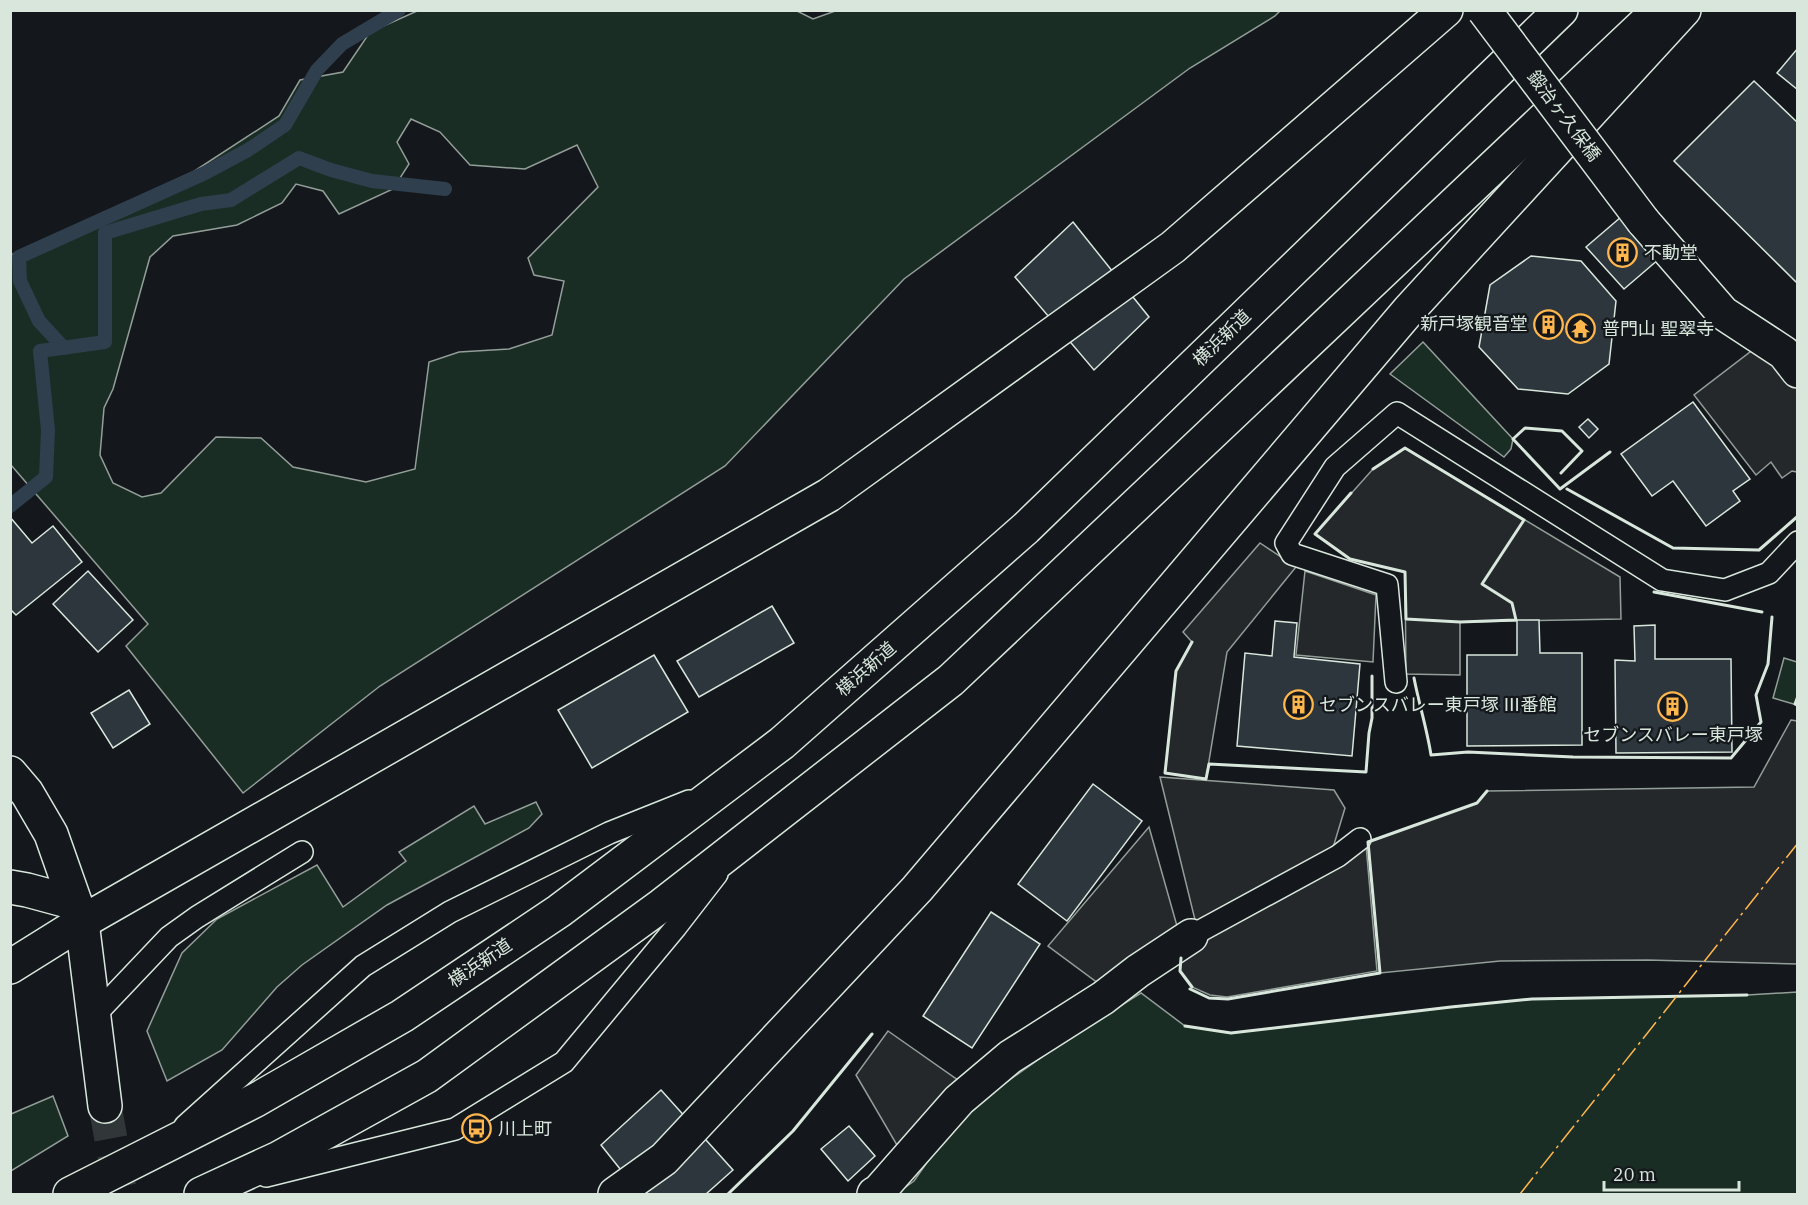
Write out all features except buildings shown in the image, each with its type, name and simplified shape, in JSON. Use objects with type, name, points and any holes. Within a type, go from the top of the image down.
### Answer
[{"type":"main road","points":[[10,967],[79,913],[829,495],[1173,247],[1446,10]]},
{"type":"main road","name":"鍛治ヶ久保橋","points":[[1484,10],[1643,221],[1723,313],[1784,353],[1797,371]]},
{"type":"main road","name":"横浜新道","points":[[70,1194],[256,1100],[402,1016],[559,911],[782,743],[1026,528],[1561,10]]},
{"type":"main road","points":[[206,1192],[279,1158],[427,1076],[662,905],[951,680],[1659,10]]},
{"type":"main road","points":[[615,1194],[664,1159],[917,889],[1410,310],[1684,10]]},
{"type":"main road","points":[[10,773],[27,793],[51,834],[79,913],[105,1106]]},
{"type":"main road","points":[[10,887],[27,890],[79,913]]},
{"type":"main road","points":[[874,1194],[959,1100],[1010,1057],[1103,998],[1138,970],[1191,936]]},
{"type":"lane","points":[[1396,682],[1387,585],[1292,554],[1286,543],[1335,467],[1397,413],[1662,580],[1725,590],[1769,573],[1797,542]]},
{"type":"lane","points":[[160,1148],[363,966],[450,912],[598,838],[720,789]]},
{"type":"lane","points":[[1191,936],[1338,856],[1360,839]]},
{"type":"lane","points":[[206,1192],[455,1129],[564,1062],[676,927],[738,847]]},
{"type":"lane","points":[[94,1016],[169,937],[302,852]]},
{"type":"green space","points":[[838,10],[1280,11],[1190,68],[904,279],[725,466],[380,686],[243,793],[126,646],[148,624],[11,465],[11,255],[193,172],[279,116],[300,80],[343,72],[370,32],[417,11],[797,11],[813,19]],"holes":[[[411,119],[440,132],[470,165],[525,169],[577,145],[598,187],[528,258],[534,275],[564,281],[552,335],[509,349],[459,352],[429,362],[415,469],[366,482],[293,467],[261,438],[216,437],[161,493],[142,497],[113,483],[100,455],[104,408],[113,389],[150,257],[173,236],[237,225],[282,203],[296,184],[323,191],[339,214],[393,189],[409,164],[397,142]]]},
{"type":"green space","points":[[1423,342],[1513,439],[1511,449],[1504,457],[1390,374]]},
{"type":"green space","points":[[1784,658],[1797,662],[1797,705],[1773,698]]},
{"type":"green space","points":[[536,802],[542,814],[529,828],[387,905],[302,965],[277,987],[222,1050],[167,1081],[147,1031],[182,953],[217,919],[317,865],[343,907],[406,861],[399,852],[474,806],[485,824]]},
{"type":"green space","points":[[1797,992],[1797,1194],[896,1194],[914,1181],[961,1114],[1069,1038],[1141,993],[1185,1026],[1231,1033],[1532,999]]},
{"type":"green space","points":[[53,1096],[68,1136],[11,1171],[11,1114]]},
{"type":"shaded area","points":[[1754,349],[1797,380],[1797,472],[1792,471],[1782,478],[1771,462],[1756,475],[1694,395]]},
{"type":"shaded area","points":[[1405,448],[1620,577],[1621,619],[1460,622],[1460,675],[1406,674],[1405,572],[1350,559],[1315,534],[1373,469]]},
{"type":"shaded area","points":[[1260,543],[1296,567],[1227,652],[1206,779],[1165,773],[1176,671],[1192,642],[1183,632]]},
{"type":"shaded area","points":[[1305,571],[1376,595],[1373,662],[1296,655]]},
{"type":"shaded area","points":[[1791,720],[1797,721],[1797,964],[1648,960],[1500,961],[1380,973],[1368,842],[1477,803],[1487,791],[1754,787]]},
{"type":"shaded area","points":[[1160,777],[1334,790],[1345,808],[1332,851],[1196,924]]},
{"type":"shaded area","points":[[1149,827],[1177,926],[1102,986],[1048,946]]},
{"type":"shaded area","points":[[1366,845],[1377,971],[1227,997],[1210,995],[1192,987],[1180,971],[1181,955],[1200,940]]},
{"type":"shaded area","points":[[888,1031],[962,1083],[901,1152],[856,1075]]},
{"type":"waterway","points":[[64,348],[39,321],[20,281],[19,257],[205,173],[248,150],[285,125],[317,70],[342,44],[399,10]]},
{"type":"waterway","points":[[10,506],[46,477],[48,430],[40,351],[105,342],[105,233],[201,204],[231,200],[299,158],[331,170],[372,181],[445,189]]},
{"type":"tunnel","points":[[105,1106],[121,1194]]},
{"type":"wall","points":[[1561,473],[1582,451],[1562,431],[1525,428],[1513,439],[1560,489],[1610,452]]},
{"type":"wall","points":[[1351,493],[1315,534],[1350,559],[1405,572],[1406,619],[1460,622],[1516,620],[1512,603],[1482,584],[1524,520],[1405,448],[1373,469]]},
{"type":"wall","points":[[1567,489],[1673,548],[1759,550],[1798,516]]},
{"type":"wall","points":[[1654,592],[1762,612]]},
{"type":"wall","points":[[1414,678],[1431,755],[1468,752],[1573,757],[1731,758],[1761,722],[1756,695],[1768,664],[1772,617]]},
{"type":"wall","points":[[1192,642],[1176,671],[1165,773],[1206,779],[1209,764],[1366,772],[1372,718],[1372,676]]},
{"type":"wall","points":[[1798,696],[1795,704],[1798,705]]},
{"type":"wall","points":[[1190,989],[1209,998],[1228,999],[1380,973],[1368,842],[1477,803],[1487,791]]},
{"type":"wall","points":[[1181,958],[1180,971],[1192,987]]},
{"type":"wall","points":[[1185,1026],[1231,1033],[1532,999],[1747,995]]},
{"type":"wall","points":[[728,1194],[793,1131],[872,1034]]},
{"type":"power","points":[[1520,1194],[1798,843]]},
{"type":"place","name":"不動堂","points":[[1623,253]]},
{"type":"place","name":"新戸塚観音堂","points":[[1549,324]]},
{"type":"place","name":"普門山 聖翠寺","points":[[1581,329]]},
{"type":"place","name":"セブンスバレー東戸塚 Ⅲ番館","points":[[1298,705]]},
{"type":"place","name":"セブンスバレー東戸塚","points":[[1673,706]]},
{"type":"place","name":"川上町","points":[[477,1129]]}]
